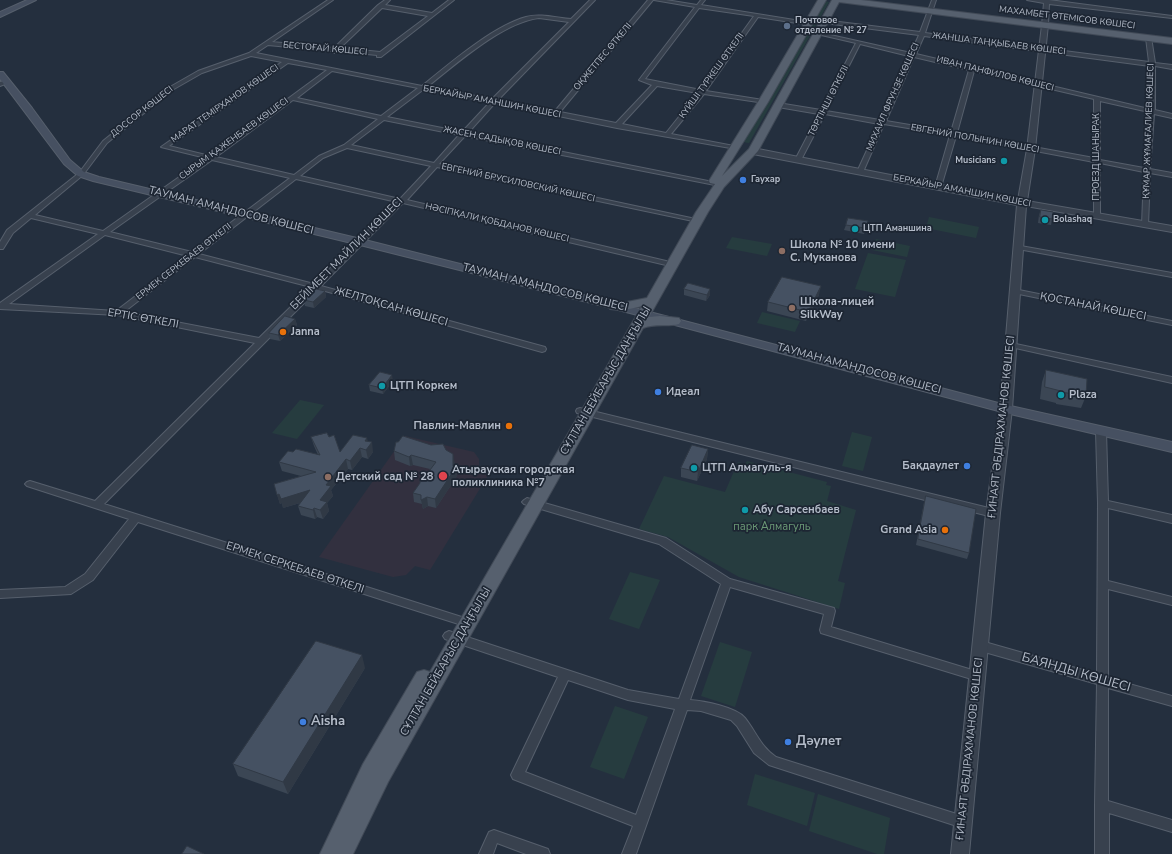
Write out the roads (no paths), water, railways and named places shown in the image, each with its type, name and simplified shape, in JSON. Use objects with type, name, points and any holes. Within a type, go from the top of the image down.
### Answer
[{"type":"main road","points":[[0,15],[33,0]]},
{"type":"main road","name":"СҰЛТАН БЕЙБАРЫС ДАҢҒЫЛЫ","points":[[642,313],[666,263],[713,184],[741,154],[763,102],[822,0]]},
{"type":"main road","name":"СҰЛТАН БЕЙБАРЫС ДАҢҒЫЛЫ","points":[[342,854],[381,774],[454,637],[531,503],[642,313],[720,185],[778,104],[819,33],[836,0]]},
{"type":"main road","name":"МАХАМБЕТ ӨТЕМІСОВ КӨШЕСІ","points":[[841,0],[1172,41]]},
{"type":"main road","points":[[0,74],[3,83],[67,162],[80,174]]},
{"type":"main road","name":"ТАУМАН АМАНДОСОВ КӨШЕСІ","points":[[80,174],[361,242],[615,306]]},
{"type":"main road","points":[[615,306],[628,314],[642,313],[653,308],[660,314],[674,321]]},
{"type":"main road","points":[[615,306],[627,306],[642,313],[647,321],[674,321]]},
{"type":"main road","name":"ТАУМАН АМАНДОСОВ КӨШЕСІ","points":[[674,321],[1006,409],[1172,447]]},
{"type":"main road","name":"СҰЛТАН БЕЙБАРЫС ДАҢҒЫЛЫ","points":[[331,854],[370,771],[454,637]]},
{"type":"street","points":[[251,54],[268,44],[331,0]]},
{"type":"street","points":[[334,51],[388,0]]},
{"type":"street","points":[[380,6],[433,15],[452,0]]},
{"type":"street","name":"БЕЙІМБЕТ МАЙЛИН КӨШЕСІ","points":[[97,505],[315,286],[402,201],[494,102],[593,0]]},
{"type":"street","name":"ОҚЖЕТПЕС ӨТКЕЛІ","points":[[556,114],[651,0]]},
{"type":"street","points":[[656,0],[810,23]]},
{"type":"street","points":[[703,0],[642,80],[656,84],[763,102]]},
{"type":"street","name":"МИХАИЛ ФРУНЗЕ КӨШЕСІ","points":[[860,172],[922,34],[934,0]]},
{"type":"street","points":[[1029,0],[1172,17]]},
{"type":"street","name":"ҒИНАЯТ ӘБДІРАХМАНОВ КӨШЕСІ","points":[[960,854],[993,513],[1006,409],[1022,203],[1031,149],[1039,85],[1047,1]]},
{"type":"street","name":"БЕСТОҒАЙ КӨШЕСІ","points":[[268,44],[380,55],[433,15]]},
{"type":"street","name":"КҮЙШІ ТҮРКЕШ ӨТКЕЛІ","points":[[667,135],[702,92],[757,15]]},
{"type":"street","name":"ЕРМЕК СЕРКЕБАЕВ ӨТКЕЛІ","points":[[118,313],[321,156],[346,146],[503,28],[527,18],[539,17],[572,21]]},
{"type":"street","name":"ЖАНША ТАҢҚЫБАЕВ КӨШЕСІ","points":[[825,21],[1172,67]]},
{"type":"street","name":"ИВАН ПАНФИЛОВ КӨШЕСІ","points":[[819,33],[1172,116]]},
{"type":"street","name":"ҚҰМАР ЖҰМАҒАЛИЕВ КӨШЕСІ","points":[[1146,224],[1152,65],[1149,38]]},
{"type":"street","name":"ТӨРТІНШІ ӨТКЕЛІ","points":[[798,160],[859,42]]},
{"type":"street","name":"БЕРКАЙЫР АМАНШИН КӨШЕСІ","points":[[251,54],[667,135],[741,154],[798,160],[1022,203],[1172,229]]},
{"type":"street","name":"ДОССОР КӨШЕСІ","points":[[0,247],[10,232],[80,174],[105,142],[172,88],[200,72],[251,54]]},
{"type":"street","name":"МАРАТ ТЕМІРХАНОВ КӨШЕСІ","points":[[164,147],[287,61]]},
{"type":"street","points":[[938,187],[972,68]]},
{"type":"street","name":"СЫРЫМ ҚАЖЕНБАЕВ КӨШЕСІ","points":[[1,306],[211,158],[332,69]]},
{"type":"street","points":[[617,126],[656,84]]},
{"type":"street","name":"ЖАСЕН САДЫҚОВ КӨШЕСІ","points":[[292,98],[382,118],[713,184]]},
{"type":"street","name":"ПРОЕЗД ШАНЫРАК","points":[[1097,98],[1097,216]]},
{"type":"street","name":"ЕВГЕНИЙ ПОЛЫНИН КӨШЕСІ","points":[[778,104],[953,134],[1172,175]]},
{"type":"street","name":"ЕВГЕНИЙ БРУСИЛОВСКИЙ КӨШЕСІ","points":[[346,146],[691,220]]},
{"type":"street","name":"НӘСІПҚАЛИ ҚОБДАНОВ КӨШЕСІ","points":[[164,147],[666,263]]},
{"type":"street","name":"ЖЕЛТОҚСАН КӨШЕСІ","points":[[29,216],[106,233],[315,286],[490,336],[542,349]]},
{"type":"street","points":[[1018,247],[1172,275]]},
{"type":"street","name":"ҚОСТАНАЙ КӨШЕСІ","points":[[1014,291],[1172,323]]},
{"type":"street","name":"ЕРТІС ӨТКЕЛІ","points":[[1,306],[118,313],[260,341]]},
{"type":"street","points":[[1011,345],[1172,380]]},
{"type":"street","points":[[584,412],[993,513]]},
{"type":"street","points":[[1101,431],[1103,503],[1102,854]]},
{"type":"street","name":"ЕРМЕК СЕРКЕБАЕВ ӨТКЕЛІ","points":[[30,484],[463,621]]},
{"type":"street","points":[[531,503],[662,541],[727,582],[830,611],[825,630],[978,676]]},
{"type":"street","points":[[1103,503],[1172,519]]},
{"type":"street","points":[[0,594],[68,591],[89,577],[136,518]]},
{"type":"street","points":[[629,854],[727,582]]},
{"type":"street","points":[[1103,584],[1172,602]]},
{"type":"street","points":[[454,637],[628,695],[683,705],[701,706],[735,716],[741,722],[758,749],[773,761],[963,822]]},
{"type":"street","name":"БАЯНДЫ КӨШЕСІ","points":[[981,646],[1172,701]]},
{"type":"street","points":[[565,674],[517,775],[640,823]]},
{"type":"street","points":[[1102,805],[1172,826]]},
{"type":"street","points":[[486,854],[494,836],[543,854]]},
{"type":"place","name":"Почтовое отделение № 27","points":[[787,26]]},
{"type":"place","name":"Musicians","points":[[1004,161]]},
{"type":"place","name":"Гаухар","points":[[743,180]]},
{"type":"place","name":"Bolashaq","points":[[1045,220]]},
{"type":"place","name":"ЦТП Аманшина","points":[[855,229]]},
{"type":"place","name":"Школа № 10 имени С. Муканова","points":[[782,251]]},
{"type":"place","name":"Школа-лицей SilkWay","points":[[792,308]]},
{"type":"place","name":"Janna","points":[[283,332]]},
{"type":"place","name":"ЦТП Коркем","points":[[382,386]]},
{"type":"place","name":"Идеал","points":[[658,392]]},
{"type":"place","name":"Plaza","points":[[1061,395]]},
{"type":"place","name":"Павлин-Мавлин","points":[[509,426]]},
{"type":"place","name":"Бақдаулет","points":[[967,466]]},
{"type":"place","name":"ЦТП Алмагуль-я","points":[[694,468]]},
{"type":"place","name":"Атырауская городская поликлиника №7","points":[[443,476]]},
{"type":"place","name":"Детский сад № 28","points":[[328,477]]},
{"type":"place","name":"Абу Сарсенбаев","points":[[745,510]]},
{"type":"place","name":"Grand Asia","points":[[945,530]]},
{"type":"place","name":"Aisha","points":[[303,722]]},
{"type":"place","name":"Дәулет","points":[[788,742]]},
{"type":"park label","name":"парк Алмагуль","points":[[772,527]]}]
